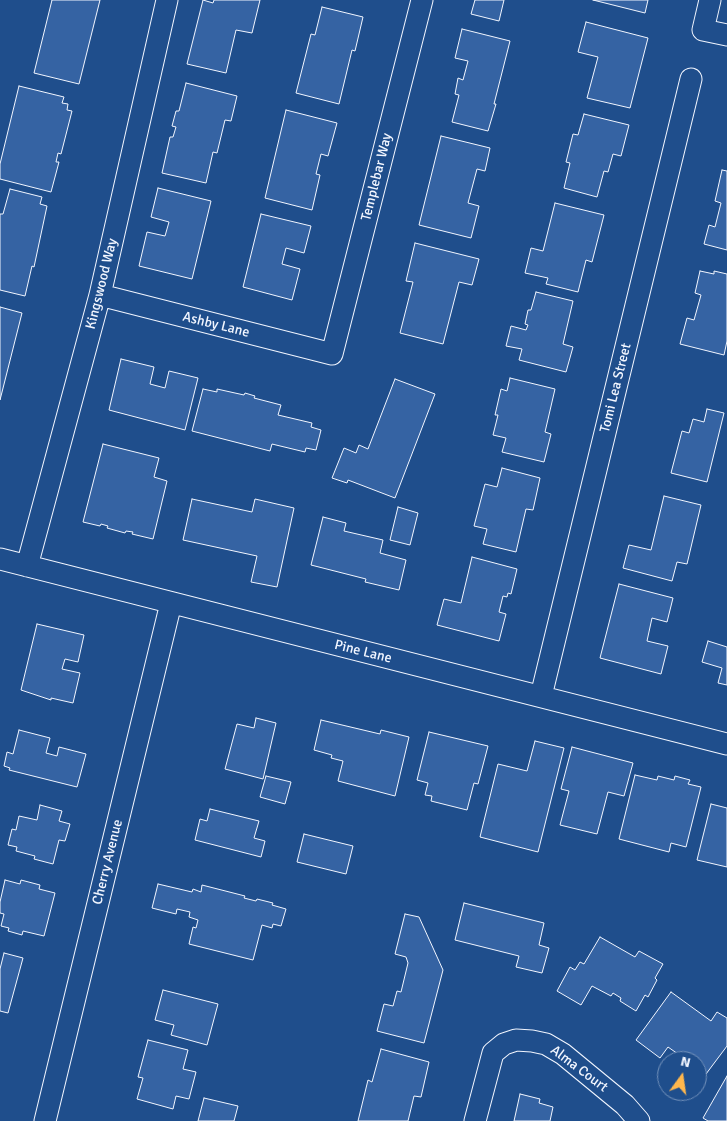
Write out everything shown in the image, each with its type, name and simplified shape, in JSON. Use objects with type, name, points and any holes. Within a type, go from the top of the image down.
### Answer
[{"type":"street","name":"Kingswood Way","points":[[27,566],[100,295],[168,0]]},
{"type":"street","name":"Templebar Way","points":[[332,354],[422,0]]},
{"type":"street","points":[[710,0],[703,30],[727,36]]},
{"type":"street","name":"Tomi Lea Street","points":[[541,696],[691,79]]},
{"type":"street","name":"Ashby Lane","points":[[100,295],[332,354]]},
{"type":"street","name":"Pine Lane","points":[[0,559],[727,744]]},
{"type":"street","name":"Cherry Avenue","points":[[45,1121],[171,604]]},
{"type":"street","name":"Alma Court","points":[[475,1121],[488,1066],[493,1053],[504,1044],[516,1040],[546,1044],[563,1054],[625,1105],[639,1121]]},
{"type":"building","points":[[52,0],[100,0],[79,84],[34,73]]},
{"type":"building","points":[[203,0],[213,3],[214,0],[260,0],[252,33],[236,30],[226,73],[187,64]]},
{"type":"building","points":[[475,0],[504,0],[499,21],[471,14]]},
{"type":"building","points":[[593,0],[648,0],[645,13]]},
{"type":"building","points":[[322,7],[363,17],[355,51],[352,50],[339,104],[296,93],[311,34],[315,35]]},
{"type":"building","points":[[586,22],[648,38],[630,108],[587,98],[598,57],[578,52]]},
{"type":"building","points":[[462,29],[510,41],[488,131],[452,122],[459,95],[455,94],[458,78],[463,80],[468,61],[455,58]]},
{"type":"building","points":[[186,83],[237,96],[231,121],[225,120],[217,153],[213,152],[206,183],[162,173],[170,137],[173,137],[176,127],[172,126],[176,111],[179,111]]},
{"type":"building","points":[[19,86],[64,97],[62,103],[68,104],[67,110],[72,111],[61,154],[58,153],[56,162],[59,162],[51,192],[0,179],[0,164]]},
{"type":"building","points":[[286,110],[337,123],[328,156],[321,154],[316,174],[320,175],[312,210],[265,198]]},
{"type":"building","points":[[584,114],[629,125],[621,156],[613,154],[608,172],[604,171],[597,197],[564,188],[570,163],[566,162],[573,134],[578,135]]},
{"type":"building","points":[[441,136],[490,148],[485,171],[477,169],[468,203],[479,206],[471,238],[419,225]]},
{"type":"building","points":[[722,170],[727,171],[727,250],[704,244],[709,225],[715,227],[721,203],[715,201]]},
{"type":"building","points":[[158,188],[211,201],[192,279],[139,266],[147,232],[165,236],[169,222],[151,217]]},
{"type":"building","points":[[10,189],[42,197],[40,204],[47,206],[34,267],[32,266],[25,296],[0,290],[0,214],[3,214]]},
{"type":"building","points":[[555,203],[604,215],[592,262],[586,260],[578,292],[546,284],[548,278],[525,273],[531,248],[543,251]]},
{"type":"building","points":[[261,214],[311,226],[304,253],[286,248],[282,264],[300,269],[292,300],[243,287]]},
{"type":"building","points":[[415,243],[479,259],[472,285],[459,282],[443,344],[400,333],[413,282],[406,281]]},
{"type":"building","points":[[700,271],[714,274],[714,271],[727,274],[727,341],[724,355],[680,344],[687,318],[694,320],[701,295],[695,293]]},
{"type":"building","points":[[536,292],[573,301],[563,344],[573,347],[566,372],[519,360],[522,349],[506,346],[511,326],[526,330],[528,325],[525,324],[528,310],[531,310]]},
{"type":"building","points":[[0,307],[22,313],[0,400]]},
{"type":"building","points":[[121,359],[154,367],[150,384],[165,388],[169,371],[198,378],[185,430],[109,410]]},
{"type":"building","points":[[510,378],[555,389],[545,432],[551,434],[544,462],[502,452],[506,438],[493,435],[501,389],[507,391]]},
{"type":"building","points":[[395,379],[435,394],[395,498],[348,480],[347,483],[332,478],[344,448],[356,453],[359,445],[368,449]]},
{"type":"building","points":[[203,389],[217,392],[217,389],[244,395],[245,393],[255,396],[254,398],[281,405],[278,415],[312,423],[311,427],[321,430],[316,450],[306,448],[305,452],[272,444],[270,451],[192,431]]},
{"type":"building","points":[[707,409],[724,413],[707,482],[671,473],[682,431],[689,433],[693,419],[704,422]]},
{"type":"building","points":[[103,444],[159,458],[154,477],[167,481],[153,539],[132,534],[133,532],[126,531],[125,533],[107,528],[108,526],[101,524],[100,526],[83,522]]},
{"type":"building","points":[[502,468],[540,478],[533,510],[526,509],[516,552],[483,544],[487,529],[474,526],[485,484],[497,487]]},
{"type":"building","points":[[664,496],[701,505],[687,564],[677,562],[672,581],[623,568],[629,545],[651,550]]},
{"type":"building","points":[[192,499],[252,512],[255,499],[294,508],[277,587],[251,582],[257,556],[183,540]]},
{"type":"building","points":[[398,507],[418,513],[410,545],[390,540]]},
{"type":"building","points":[[323,517],[346,523],[344,531],[383,540],[380,553],[406,560],[399,590],[365,582],[366,579],[311,565]]},
{"type":"building","points":[[472,557],[517,569],[511,594],[508,593],[507,597],[503,596],[499,612],[506,614],[499,641],[437,625],[444,599],[461,603]]},
{"type":"building","points":[[619,584],[673,598],[667,622],[652,618],[647,641],[668,646],[661,674],[600,658]]},
{"type":"building","points":[[37,624],[84,635],[78,662],[65,659],[62,669],[80,673],[73,703],[51,698],[51,700],[21,690]]},
{"type":"building","points":[[708,641],[727,647],[727,685],[718,683],[722,668],[702,662]]},
{"type":"building","points":[[256,718],[276,723],[263,779],[225,769],[237,724],[254,728]]},
{"type":"building","points":[[321,720],[380,734],[381,730],[409,737],[395,796],[338,781],[343,761],[331,758],[332,755],[314,750]]},
{"type":"building","points":[[19,730],[50,738],[46,753],[57,756],[59,747],[86,754],[77,787],[9,770],[10,768],[4,766],[7,752],[13,754]]},
{"type":"building","points":[[429,732],[488,746],[478,784],[474,783],[467,810],[431,801],[432,796],[425,795],[428,783],[417,780]]},
{"type":"building","points":[[535,741],[564,748],[538,852],[480,837],[498,764],[527,771]]},
{"type":"building","points":[[572,747],[633,763],[624,796],[608,792],[597,834],[560,825],[569,791],[561,789]]},
{"type":"building","points":[[635,775],[657,780],[658,776],[674,780],[675,776],[690,780],[688,784],[701,787],[686,847],[671,843],[669,852],[619,839]]},
{"type":"building","points":[[266,776],[291,782],[285,804],[260,797]]},
{"type":"building","points":[[711,804],[727,808],[727,867],[697,860]]},
{"type":"building","points":[[40,805],[62,811],[59,821],[70,824],[65,841],[59,840],[53,864],[34,859],[35,856],[16,851],[17,847],[8,845],[12,829],[16,830],[19,816],[37,820]]},
{"type":"building","points":[[210,809],[259,821],[254,838],[265,841],[261,857],[195,840],[200,819],[207,821]]},
{"type":"building","points":[[304,834],[353,846],[346,874],[297,862]]},
{"type":"building","points":[[5,880],[20,884],[21,880],[40,885],[39,889],[55,893],[44,936],[23,931],[22,935],[8,931],[9,928],[1,926],[4,914],[0,913],[0,902]]},
{"type":"building","points":[[158,884],[192,892],[193,889],[201,892],[202,885],[245,896],[244,898],[273,903],[272,905],[286,909],[281,926],[273,924],[272,928],[262,925],[253,960],[189,944],[193,927],[196,928],[198,920],[189,917],[190,912],[177,909],[176,914],[152,908]]},
{"type":"building","points":[[464,903],[544,923],[539,945],[549,948],[542,973],[516,967],[519,956],[455,940]]},
{"type":"building","points":[[405,914],[419,917],[443,970],[424,1043],[377,1031],[384,1004],[393,1006],[397,991],[401,992],[408,963],[406,957],[395,954]]},
{"type":"building","points":[[600,937],[635,957],[639,951],[663,964],[648,997],[645,995],[636,1011],[620,1001],[621,998],[613,993],[611,996],[592,986],[581,1005],[557,991],[570,967],[575,970],[580,962],[584,964]]},
{"type":"building","points":[[4,953],[23,958],[8,1013],[0,1011],[0,969]]},
{"type":"building","points":[[163,990],[218,1004],[207,1045],[171,1035],[174,1025],[155,1020]]},
{"type":"building","points":[[671,992],[711,1021],[717,1012],[727,1018],[727,1046],[707,1073],[707,1051],[674,1051],[668,1047],[665,1051],[657,1051],[657,1056],[636,1040]]},
{"type":"building","points":[[148,1040],[188,1050],[183,1069],[196,1072],[189,1099],[176,1096],[173,1109],[137,1099],[143,1078],[138,1077]]},
{"type":"building","points":[[381,1049],[429,1062],[421,1097],[414,1096],[408,1121],[358,1121],[368,1080],[372,1082]]},
{"type":"building","points":[[727,1076],[727,1121],[708,1121],[703,1118]]},
{"type":"building","points":[[520,1094],[540,1099],[539,1103],[553,1107],[550,1121],[514,1121]]},
{"type":"building","points":[[204,1098],[238,1106],[234,1121],[198,1121]]}]
